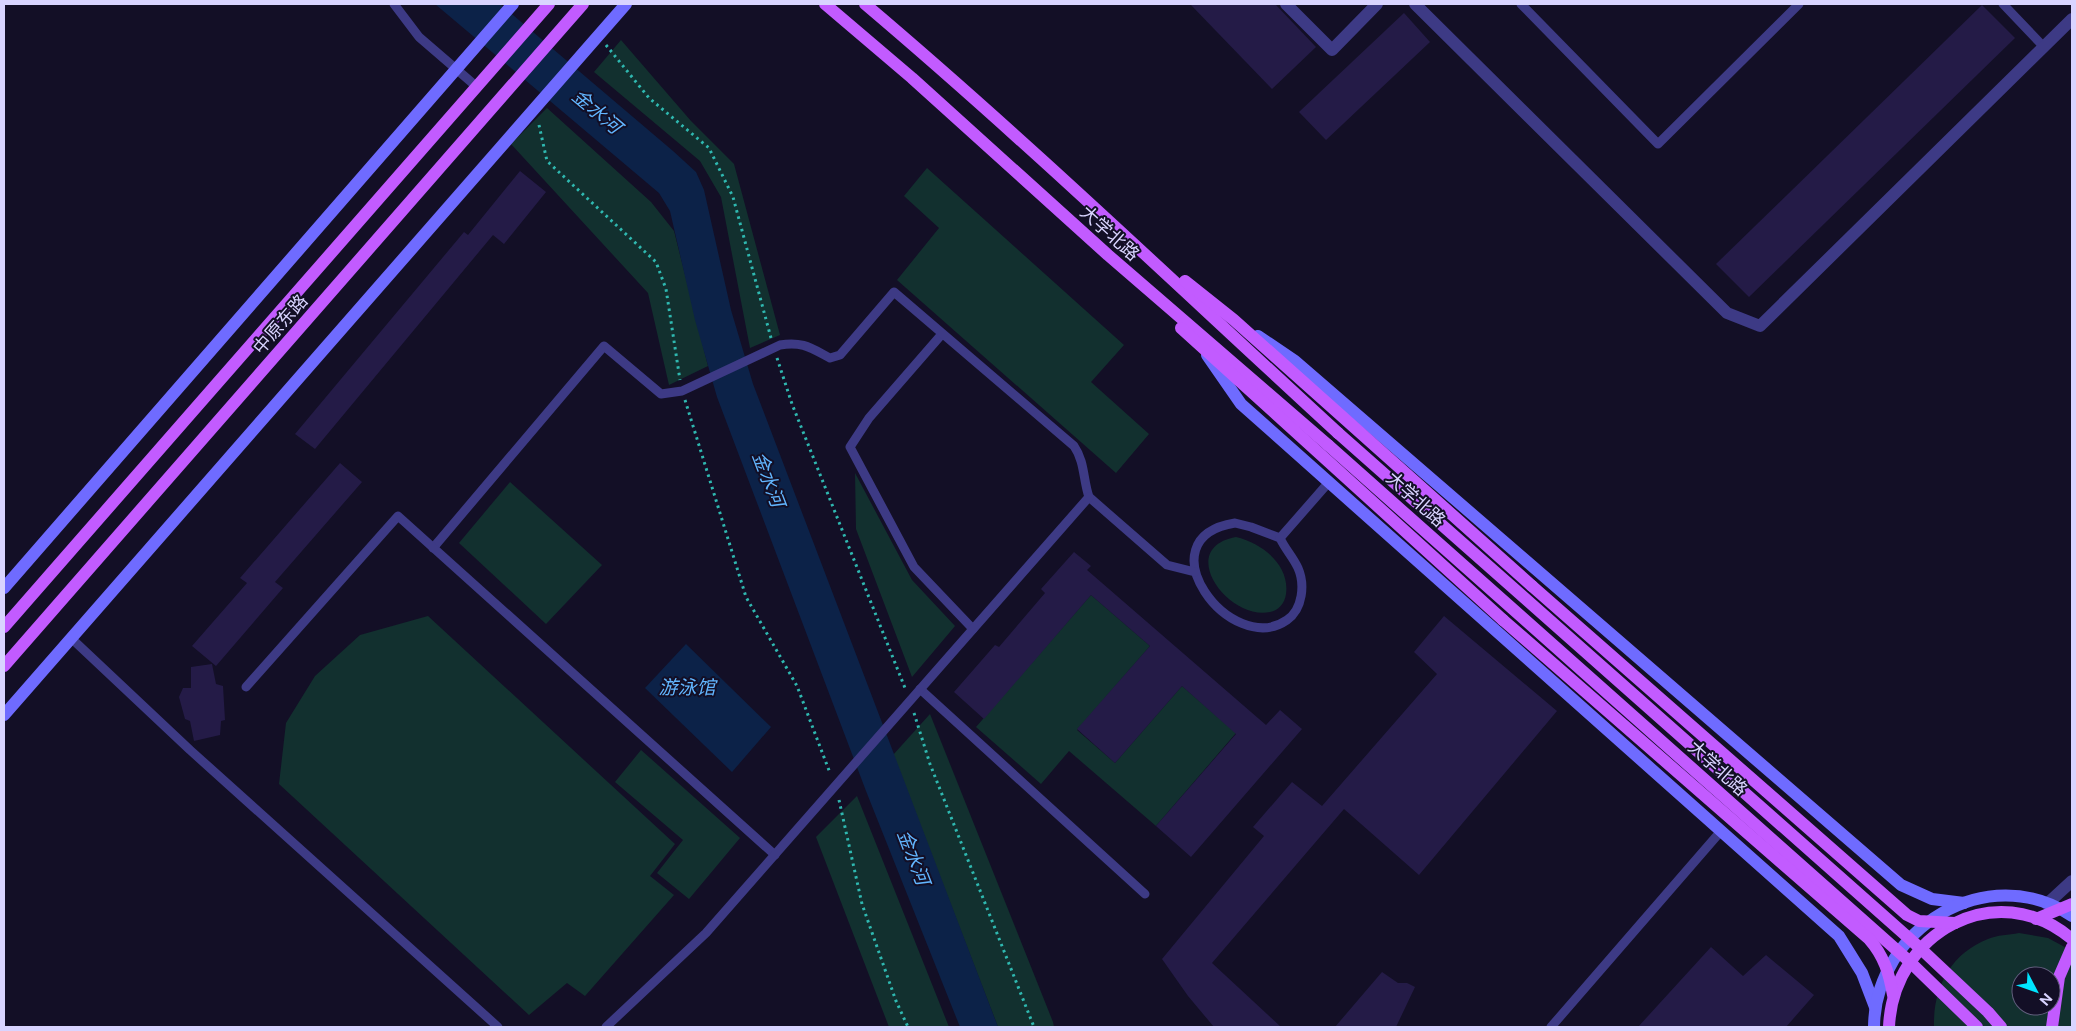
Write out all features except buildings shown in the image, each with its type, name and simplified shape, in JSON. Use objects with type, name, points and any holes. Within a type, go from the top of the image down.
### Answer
[{"type":"main road","name":"中原东路","points":[[4,666],[582,4]]},
{"type":"main road","name":"大学北路","points":[[825,4],[912,78],[1108,255],[1328,445],[1909,961],[1977,1027]]},
{"type":"main road","name":"大学北路","points":[[865,4],[929,58],[1127,237],[1338,432],[1920,948],[1988,1012],[2000,1027]]},
{"type":"main road","name":"中原东路","points":[[4,627],[548,6]]},
{"type":"main road","points":[[1127,237],[1234,320],[1532,586],[1907,915],[1919,920],[1955,923]]},
{"type":"main road","points":[[1108,255],[1204,351],[1503,620],[1869,939],[1882,954],[1890,976],[1893,995],[1889,1027]]},
{"type":"main road","points":[[2036,919],[2072,904]]},
{"type":"main road","points":[[1893,995],[1906,966],[1920,948],[1941,931],[1955,923],[1987,914],[2012,914],[2036,919],[2051,925],[2072,940]]},
{"type":"main road","points":[[2052,1027],[2059,977],[2072,946]]},
{"type":"street","points":[[4,588],[513,4]]},
{"type":"street","points":[[4,715],[626,4]]},
{"type":"street","points":[[1286,4],[1332,50],[1377,4]]},
{"type":"street","points":[[1415,4],[1727,313],[1760,326],[2072,19]]},
{"type":"street","points":[[1234,320],[1295,361],[1901,885],[1932,899],[1964,903],[2000,897],[2018,897],[2047,904],[2072,916]]},
{"type":"street","points":[[1204,351],[1241,404],[1839,936],[1862,973],[1875,1007]]},
{"type":"street","points":[[2047,904],[2072,881]]},
{"type":"street","points":[[1874,1027],[1875,1007],[1886,973],[1905,942],[1932,919],[1964,903]]},
{"type":"lane","points":[[394,4],[418,37],[455,70],[480,83]]},
{"type":"lane","points":[[1521,4],[1658,144],[1799,4]]},
{"type":"lane","points":[[2003,4],[2044,47]]},
{"type":"lane","points":[[433,548],[604,346],[661,394],[682,391],[773,347],[795,342],[830,358],[840,355],[894,292],[1074,446],[1082,458],[1085,484],[1089,497],[1167,565],[1194,572]]},
{"type":"lane","points":[[942,334],[869,418],[850,447],[914,567],[973,630]]},
{"type":"lane","points":[[1280,538],[1329,482]]},
{"type":"lane","points":[[606,1027],[706,934],[1089,497]]},
{"type":"lane","points":[[246,687],[398,516],[775,855]]},
{"type":"lane","points":[[1235,523],[1251,526],[1280,538],[1287,554],[1297,567],[1302,583],[1299,605],[1292,616],[1279,625],[1267,627],[1241,623],[1212,601],[1200,585],[1194,572],[1194,556],[1198,544],[1207,532],[1219,526],[1235,523]]},
{"type":"lane","points":[[71,638],[190,750],[498,1027]]},
{"type":"lane","points":[[920,689],[1145,894]]},
{"type":"lane","points":[[1551,1027],[1721,831]]},
{"type":"path","points":[[598,35],[649,98],[709,148],[733,197],[773,347],[792,404],[910,701],[930,764],[1034,1027]]},
{"type":"path","points":[[534,109],[547,161],[656,262],[666,289],[682,391],[746,597],[797,686],[836,786],[862,904],[896,1001],[908,1027]]},
{"type":"green space","points":[[621,40],[691,121],[734,164],[780,335],[750,348],[721,197],[700,161],[594,72]]},
{"type":"green space","points":[[547,108],[651,202],[674,231],[708,366],[669,385],[648,293],[511,144]]},
{"type":"green space","points":[[927,168],[1124,345],[1091,382],[1149,434],[1116,473],[897,280],[939,228],[904,196]]},
{"type":"green space","points":[[855,473],[912,580],[955,626],[912,677],[856,529]]},
{"type":"green space","points":[[510,482],[602,565],[546,624],[459,543]]},
{"type":"green space","points":[[1236,537],[1255,544],[1264,550],[1279,565],[1284,574],[1286,594],[1283,603],[1276,610],[1254,612],[1238,606],[1214,582],[1209,568],[1210,555],[1218,544]]},
{"type":"green space","points":[[1091,595],[1150,646],[1077,730],[1115,763],[1182,686],[1236,733],[1156,826],[1069,751],[1041,784],[976,727]]},
{"type":"green space","points":[[428,616],[675,844],[650,876],[674,895],[585,996],[567,983],[529,1015],[279,784],[286,723],[315,676],[360,635]]},
{"type":"green space","points":[[930,714],[1054,1027],[998,1027],[893,755]]},
{"type":"green space","points":[[641,750],[740,838],[689,899],[657,873],[683,840],[615,782]]},
{"type":"green space","points":[[857,796],[949,1027],[889,1027],[816,837]]},
{"type":"green space","points":[[2019,933],[2048,938],[2072,951],[2072,1027],[1934,1027],[1937,999],[1946,974],[1963,954],[1975,945],[1999,936]]},
{"type":"water","name":"金水河","points":[[435,4],[500,4],[696,172],[704,190],[731,310],[753,384],[998,1027],[960,1027],[866,791],[717,397],[695,320],[670,211],[659,193]]},
{"type":"water","name":"游泳馆","points":[[686,644],[771,727],[732,772],[645,688]]}]
